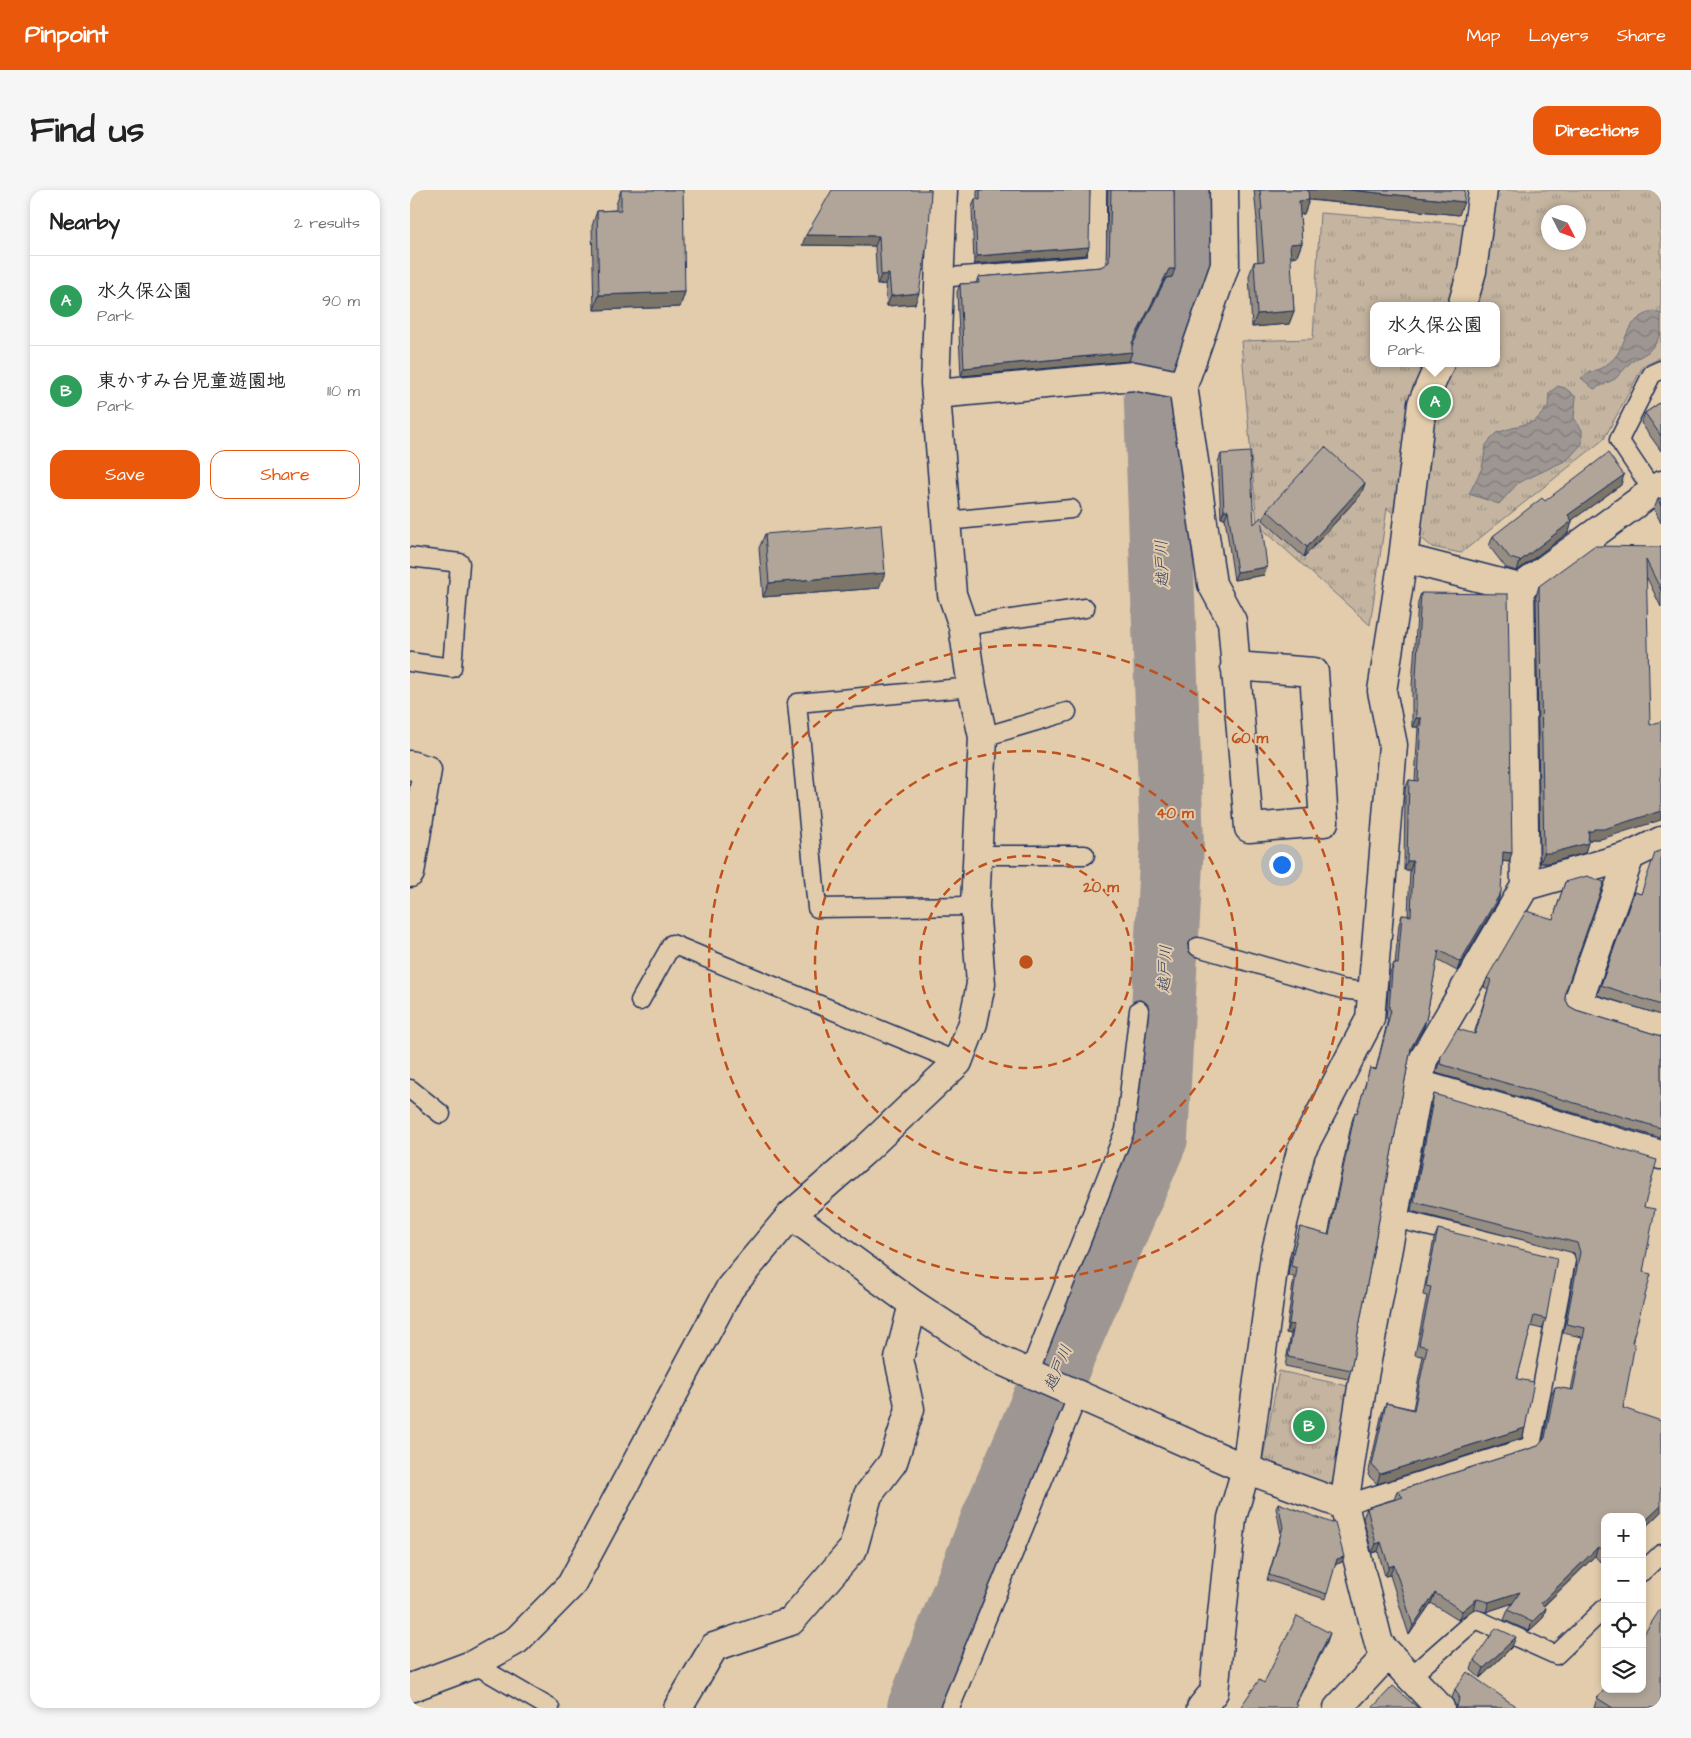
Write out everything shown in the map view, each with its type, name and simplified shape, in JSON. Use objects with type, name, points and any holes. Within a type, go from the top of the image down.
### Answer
[{"type":"street","points":[[410,1688],[474,1664],[517,1640],[571,1585],[730,1288],[791,1215],[863,1152],[958,1062],[973,1023],[981,984],[975,906],[983,736],[972,687],[963,626],[952,594],[936,394],[943,190]]},
{"type":"street","points":[[1224,190],[1225,265],[1177,384],[1212,584],[1232,621],[1249,828],[1324,822],[1314,672],[1236,666]]},
{"type":"street","points":[[1463,302],[1472,271],[1483,190]]},
{"type":"street","points":[[1201,1708],[1214,1692],[1232,1518],[1246,1469],[1274,1255],[1301,1152],[1370,1019],[1394,745],[1382,691],[1403,558],[1422,404],[1438,367]]},
{"type":"street","points":[[936,394],[1134,376],[1177,384]]},
{"type":"street","points":[[1520,588],[1657,488]]},
{"type":"street","points":[[1403,558],[1520,588]]},
{"type":"street","points":[[1440,1708],[1379,1644],[1344,1505],[1362,1387],[1423,1060],[1525,886],[1520,588]]},
{"type":"street","points":[[410,765],[427,770],[410,873]]},
{"type":"street","points":[[1525,886],[1630,856],[1661,841]]},
{"type":"street","points":[[1630,856],[1577,1005],[1661,1030]]},
{"type":"street","points":[[1418,1084],[1661,1154]]},
{"type":"street","points":[[791,1215],[913,1304],[995,1358],[1246,1469],[1344,1505]]},
{"type":"street","points":[[678,1708],[714,1647],[791,1621],[853,1549],[868,1494],[893,1462],[910,1410],[899,1358],[913,1304]]},
{"type":"street","points":[[1338,1708],[1388,1654]]},
{"type":"lane","points":[[939,278],[1098,265],[1097,190]]},
{"type":"lane","points":[[1657,488],[1619,440],[1652,374],[1661,370]]},
{"type":"lane","points":[[946,521],[1071,509]]},
{"type":"lane","points":[[410,557],[460,563],[452,668],[410,662]]},
{"type":"lane","points":[[963,626],[1085,608]]},
{"type":"lane","points":[[972,687],[797,703],[817,908],[975,906]]},
{"type":"lane","points":[[983,736],[1066,712]]},
{"type":"lane","points":[[977,854],[1086,855]]},
{"type":"lane","points":[[640,1001],[672,944],[958,1062]]},
{"type":"lane","points":[[1198,947],[1342,989],[1373,993]]},
{"type":"lane","points":[[1029,1374],[1125,1130],[1139,1010]]},
{"type":"lane","points":[[410,1089],[441,1114]]},
{"type":"lane","points":[[1344,1505],[1531,1446],[1566,1260],[1394,1218]]},
{"type":"lane","points":[[950,1708],[1078,1395]]},
{"type":"lane","points":[[1646,1568],[1661,1554]]},
{"type":"lane","points":[[1410,1677],[1476,1619],[1556,1655],[1601,1612]]},
{"type":"lane","points":[[474,1664],[550,1708]]},
{"type":"green space","points":[[1483,190],[1661,190],[1661,358],[1643,366],[1604,439],[1461,553],[1432,547],[1387,508],[1370,625],[1257,524],[1241,341],[1313,339],[1320,213],[1478,225]]},
{"type":"green space","points":[[1279,1371],[1357,1388],[1336,1492],[1262,1463]]},
{"type":"water","points":[[1654,311],[1661,314],[1661,333],[1656,343],[1648,352],[1631,362],[1615,379],[1594,389],[1581,378],[1603,367],[1614,358],[1629,329],[1642,316]]},
{"type":"water","points":[[1558,386],[1565,388],[1576,397],[1574,418],[1582,430],[1582,444],[1567,460],[1518,483],[1499,504],[1469,494],[1482,468],[1486,445],[1496,433],[1535,421],[1548,407],[1549,393]]},
{"type":"building","points":[[621,190],[683,190],[685,292],[599,295],[597,211],[621,210]]},
{"type":"building","points":[[832,190],[931,190],[929,230],[919,293],[891,296],[889,274],[881,275],[879,236],[806,235]]},
{"type":"building","points":[[980,190],[1090,190],[1089,247],[977,256],[975,199],[980,200]]},
{"type":"building","points":[[1111,190],[1174,190],[1175,269],[1169,269],[1132,343],[1132,352],[964,368],[960,284],[979,283],[978,277],[1101,267],[1109,262]]},
{"type":"building","points":[[1260,190],[1308,190],[1309,200],[1299,201],[1302,243],[1290,244],[1294,311],[1257,314],[1254,262],[1264,261]]},
{"type":"building","points":[[1350,190],[1465,190],[1464,202]]},
{"type":"building","points":[[1661,402],[1661,436],[1645,413]]},
{"type":"building","points":[[1325,447],[1365,483],[1307,547],[1267,510]]},
{"type":"building","points":[[1250,452],[1254,524],[1261,517],[1267,567],[1237,572],[1228,510],[1224,510],[1221,454]]},
{"type":"building","points":[[1608,453],[1624,475],[1568,515],[1572,521],[1520,561],[1510,558],[1493,536],[1542,498],[1545,501]]},
{"type":"building","points":[[881,524],[885,573],[769,583],[765,534]]},
{"type":"building","points":[[1594,546],[1661,547],[1661,590],[1646,560],[1650,725],[1661,721],[1661,811],[1604,829],[1594,829],[1589,831],[1588,843],[1552,853],[1544,853],[1539,586]]},
{"type":"building","points":[[1421,593],[1508,594],[1512,853],[1503,852],[1501,892],[1460,962],[1439,950],[1426,1020],[1411,1048],[1351,1370],[1288,1357],[1294,1325],[1289,1324],[1297,1268],[1291,1266],[1300,1227],[1329,1235],[1355,1112],[1357,1113],[1370,1068],[1376,1070],[1391,1010],[1389,1009],[1392,971],[1394,963],[1398,964],[1402,915],[1411,916],[1413,861],[1407,861],[1409,780],[1418,781],[1421,718],[1416,718],[1416,676]]},
{"type":"building","points":[[1661,850],[1661,1005],[1601,985],[1634,892],[1641,894],[1655,853]]},
{"type":"building","points":[[1587,876],[1604,882],[1566,990],[1565,998],[1569,1006],[1576,1010],[1661,1036],[1661,1128],[1440,1064],[1441,1056],[1457,1029],[1475,1034],[1491,980],[1487,978],[1526,911],[1553,919],[1565,882]]},
{"type":"building","points":[[1434,1094],[1657,1160],[1644,1207],[1655,1209],[1643,1272],[1651,1274],[1632,1342],[1635,1344],[1623,1408],[1661,1421],[1661,1506],[1646,1520],[1646,1513],[1601,1513],[1601,1550],[1598,1547],[1541,1603],[1546,1608],[1532,1622],[1508,1610],[1520,1592],[1489,1602],[1477,1599],[1462,1611],[1435,1593],[1413,1626],[1394,1565],[1389,1567],[1381,1542],[1376,1544],[1367,1508],[1403,1497],[1397,1491],[1538,1446],[1545,1438],[1555,1387],[1573,1390],[1585,1328],[1566,1324],[1580,1252],[1577,1243],[1414,1202]]},
{"type":"building","points":[[1438,1229],[1557,1258],[1546,1319],[1534,1316],[1517,1379],[1534,1382],[1525,1428],[1380,1474],[1372,1465],[1386,1403],[1414,1410],[1427,1347],[1419,1345],[1431,1287],[1426,1286]]},
{"type":"building","points":[[1278,1503],[1332,1523],[1335,1522],[1344,1557],[1337,1559],[1327,1594],[1269,1575],[1283,1527]]},
{"type":"building","points":[[1661,1608],[1661,1708],[1613,1708],[1597,1698],[1601,1693],[1646,1693],[1646,1631]]},
{"type":"building","points":[[1297,1616],[1330,1633],[1295,1704],[1298,1705],[1296,1708],[1240,1708],[1259,1680],[1264,1683]]},
{"type":"building","points":[[1496,1628],[1516,1637],[1484,1668],[1474,1660]]},
{"type":"building","points":[[1467,1672],[1518,1708],[1455,1708],[1459,1696],[1455,1689]]},
{"type":"building","points":[[1393,1686],[1418,1708],[1372,1708]]},
{"type":"waterway","name":"越戸川","points":[[919,1708],[992,1522],[1156,1138],[1172,844],[1155,378],[1197,267],[1197,190]]},
{"type":"place","name":"水久保公園","points":[[1435,402]]},
{"type":"place","name":"東かすみ台児童遊園地","points":[[1309,1426]]}]
